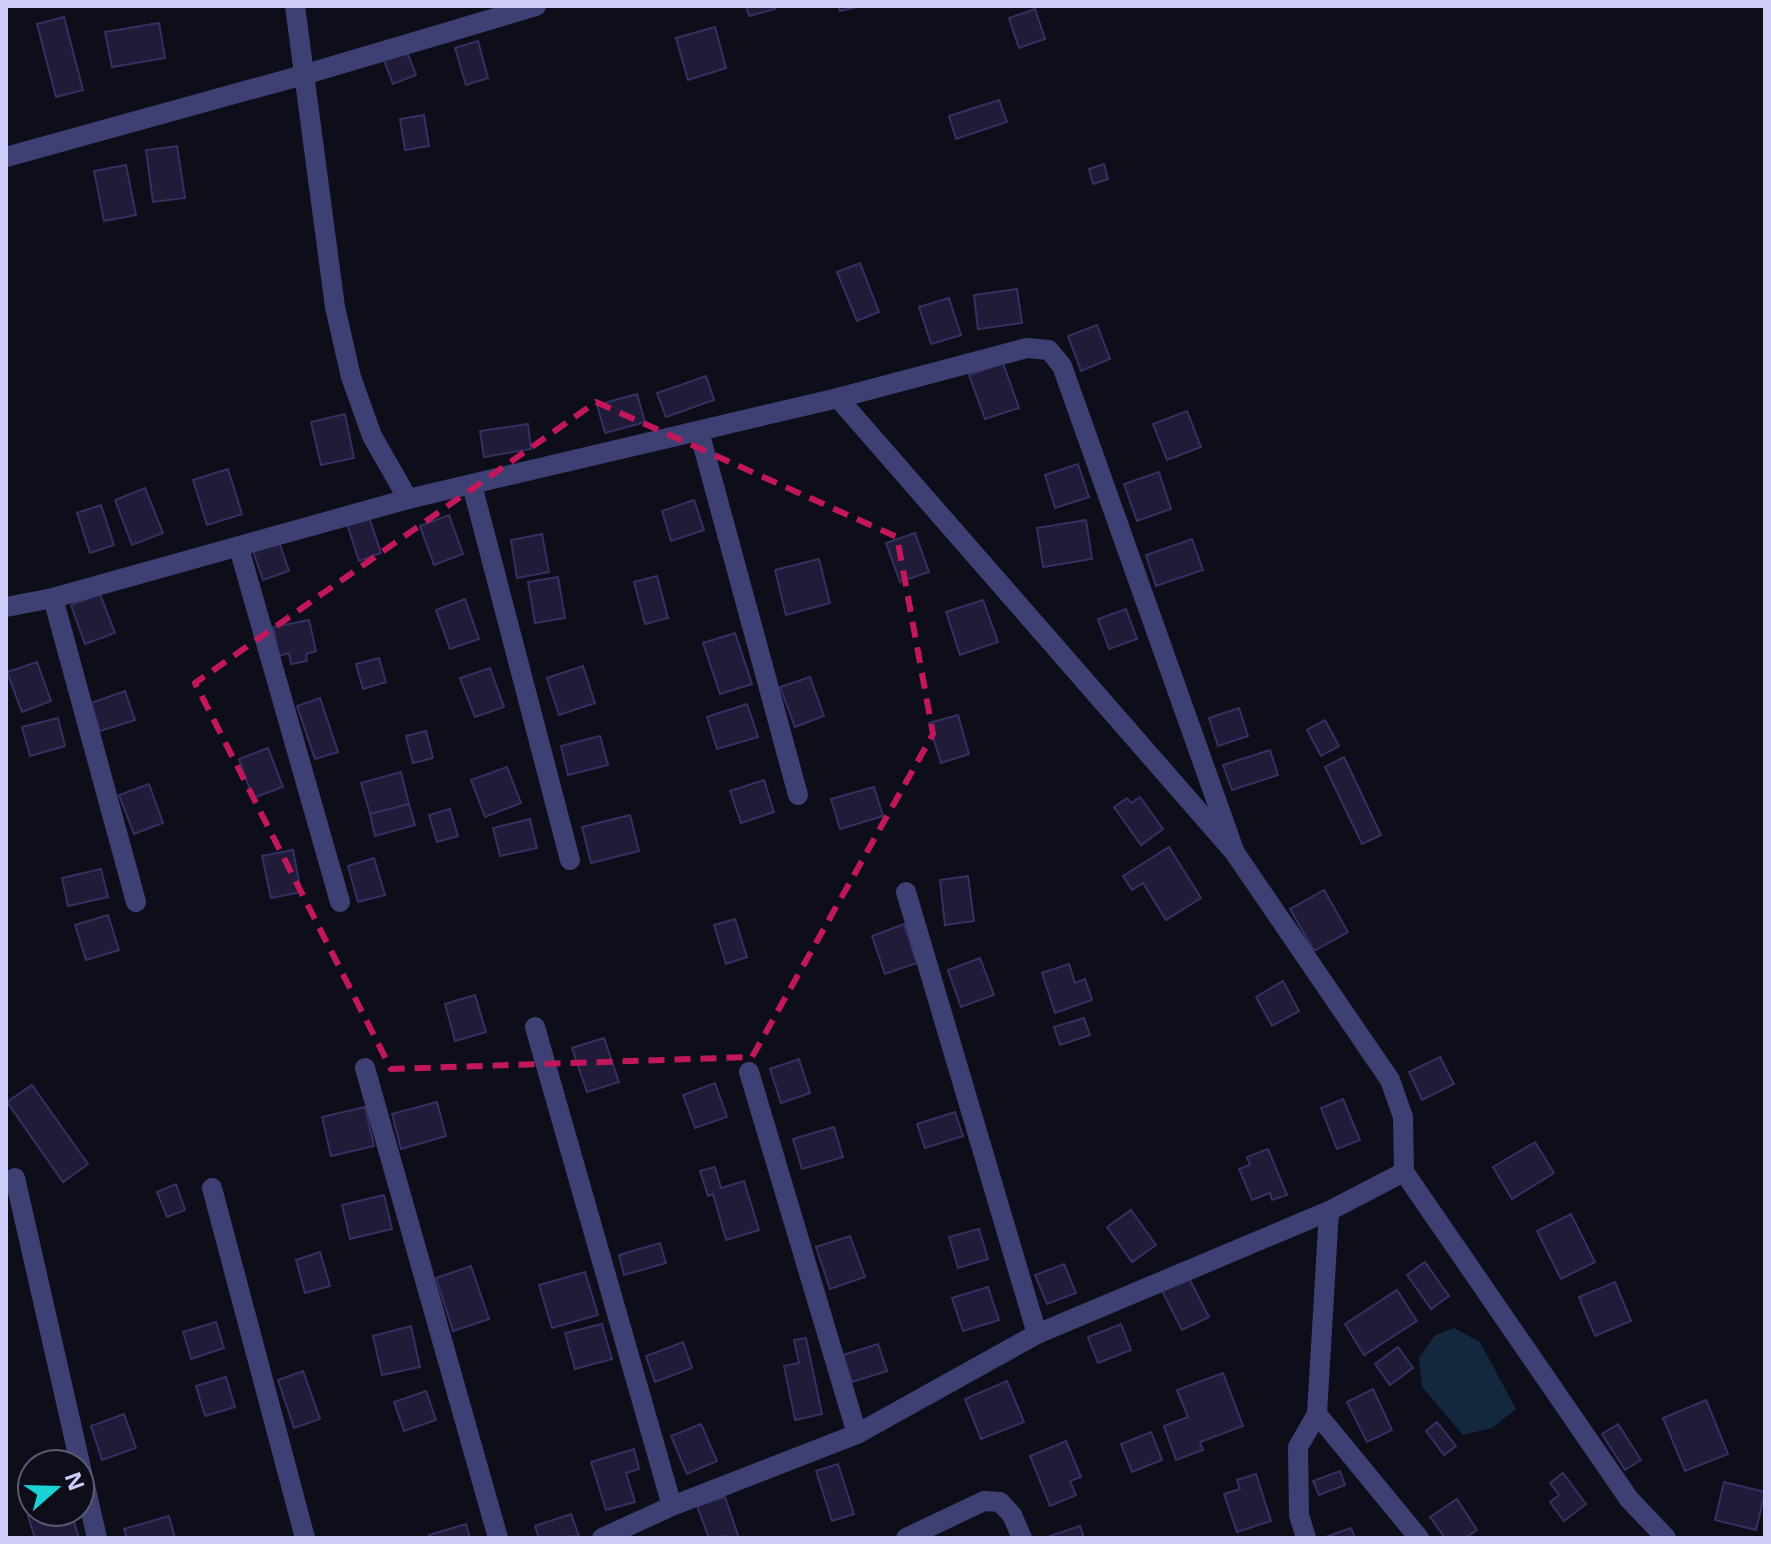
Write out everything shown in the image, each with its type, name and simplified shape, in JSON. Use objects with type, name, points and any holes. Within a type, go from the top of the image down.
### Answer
[{"type":"street","points":[[295,6],[335,307],[351,377],[372,436],[408,499]]},
{"type":"street","points":[[6,157],[303,75],[536,6]]},
{"type":"street","points":[[6,607],[53,598],[408,499],[838,398],[1027,348],[1049,350],[1062,366],[1235,853]]},
{"type":"street","points":[[838,398],[1235,853],[1390,1080],[1403,1117],[1404,1172],[1629,1499],[1666,1538]]},
{"type":"street","points":[[699,431],[798,795]]},
{"type":"street","points":[[472,485],[570,860]]},
{"type":"street","points":[[239,548],[340,902]]},
{"type":"street","points":[[53,598],[136,902]]},
{"type":"street","points":[[906,892],[1037,1334]]},
{"type":"street","points":[[535,1027],[672,1506]]},
{"type":"street","points":[[365,1068],[498,1538]]},
{"type":"street","points":[[749,1072],[857,1434]]},
{"type":"street","points":[[602,1538],[672,1506],[857,1434],[1037,1334],[1329,1211],[1404,1172]]},
{"type":"street","points":[[15,1178],[97,1538]]},
{"type":"street","points":[[212,1188],[305,1538]]},
{"type":"street","points":[[1306,1538],[1299,1515],[1298,1447],[1317,1414],[1329,1211]]},
{"type":"street","points":[[1317,1414],[1419,1538]]},
{"type":"street","points":[[906,1538],[984,1501],[1000,1502],[1012,1515],[1022,1538]]},
{"type":"highlighted area","points":[[596,402],[897,537],[933,734],[752,1057],[391,1069],[195,683]]},
{"type":"water","points":[[1454,1328],[1480,1342],[1516,1409],[1492,1428],[1463,1435],[1422,1387],[1419,1358],[1435,1335]]},
{"type":"building","points":[[746,6],[774,6],[775,9],[749,16]]},
{"type":"building","points":[[838,6],[861,6],[840,11]]},
{"type":"building","points":[[1035,9],[1045,39],[1019,48],[1009,18]]},
{"type":"building","points":[[64,17],[83,90],[56,97],[37,24]]},
{"type":"building","points":[[159,23],[165,58],[112,67],[105,32]]},
{"type":"building","points":[[715,27],[726,68],[688,80],[676,38]]},
{"type":"building","points":[[478,41],[488,78],[466,85],[455,48]]},
{"type":"building","points":[[406,49],[416,75],[393,84],[383,58]]},
{"type":"building","points":[[999,100],[1007,122],[956,139],[949,116]]},
{"type":"building","points":[[424,115],[429,146],[405,150],[400,119]]},
{"type":"building","points":[[177,146],[185,198],[153,202],[146,150]]},
{"type":"building","points":[[1104,164],[1108,179],[1093,184],[1089,169]]},
{"type":"building","points":[[126,165],[136,215],[104,221],[94,171]]},
{"type":"building","points":[[860,263],[879,312],[857,321],[837,272]]},
{"type":"building","points":[[1017,289],[1022,323],[978,329],[974,295]]},
{"type":"building","points":[[949,298],[961,335],[931,344],[919,307]]},
{"type":"building","points":[[1097,325],[1110,359],[1081,371],[1068,336]]},
{"type":"building","points":[[1003,363],[1019,408],[985,419],[969,375]]},
{"type":"building","points":[[706,376],[714,400],[666,417],[657,393]]},
{"type":"building","points":[[637,394],[645,422],[605,433],[597,405]]},
{"type":"building","points":[[1187,411],[1201,447],[1167,460],[1153,424]]},
{"type":"building","points":[[345,414],[354,458],[321,465],[311,422]]},
{"type":"building","points":[[528,424],[531,449],[484,457],[480,431]]},
{"type":"building","points":[[1078,464],[1089,497],[1055,508],[1045,475]]},
{"type":"building","points":[[228,469],[242,514],[207,525],[193,480]]},
{"type":"building","points":[[1159,472],[1171,509],[1137,521],[1124,484]]},
{"type":"building","points":[[145,488],[163,533],[132,545],[115,500]]},
{"type":"building","points":[[694,500],[704,530],[671,541],[662,511]]},
{"type":"building","points":[[101,505],[114,545],[90,553],[77,513]]},
{"type":"building","points":[[449,515],[463,554],[434,565],[420,526]]},
{"type":"building","points":[[369,517],[381,553],[359,561],[347,524]]},
{"type":"building","points":[[1086,520],[1092,559],[1043,567],[1037,528]]},
{"type":"building","points":[[915,533],[929,572],[900,582],[886,543]]},
{"type":"building","points":[[542,534],[549,572],[517,578],[511,540]]},
{"type":"building","points":[[1192,539],[1203,570],[1156,586],[1146,555]]},
{"type":"building","points":[[279,542],[289,571],[263,580],[253,551]]},
{"type":"building","points":[[819,559],[830,603],[786,615],[775,570]]},
{"type":"building","points":[[657,576],[668,618],[645,624],[634,582]]},
{"type":"building","points":[[558,577],[565,618],[535,623],[528,582]]},
{"type":"building","points":[[100,594],[115,633],[85,644],[71,605]]},
{"type":"building","points":[[465,599],[479,639],[450,649],[436,610]]},
{"type":"building","points":[[983,600],[998,642],[960,655],[946,612]]},
{"type":"building","points":[[1126,609],[1137,639],[1109,649],[1098,619]]},
{"type":"building","points":[[309,620],[316,651],[306,654],[307,661],[291,664],[289,653],[279,656],[273,627]]},
{"type":"building","points":[[735,633],[752,684],[720,694],[703,643]]},
{"type":"building","points":[[379,658],[386,682],[363,689],[356,664]]},
{"type":"building","points":[[37,662],[51,701],[22,712],[7,672]]},
{"type":"building","points":[[583,666],[595,703],[559,715],[547,678]]},
{"type":"building","points":[[490,668],[504,707],[475,717],[460,678]]},
{"type":"building","points":[[810,677],[824,716],[795,727],[780,687]]},
{"type":"building","points":[[125,691],[135,720],[100,731],[91,703]]},
{"type":"building","points":[[320,698],[338,752],[315,759],[297,706]]},
{"type":"building","points":[[747,704],[758,737],[717,749],[707,717]]},
{"type":"building","points":[[1239,708],[1248,736],[1218,746],[1209,718]]},
{"type":"building","points":[[958,715],[969,754],[941,763],[929,723]]},
{"type":"building","points":[[58,718],[65,746],[30,756],[22,727]]},
{"type":"building","points":[[1325,720],[1339,746],[1321,756],[1307,730]]},
{"type":"building","points":[[426,731],[433,758],[413,763],[406,736]]},
{"type":"building","points":[[600,736],[608,765],[568,775],[561,746]]},
{"type":"building","points":[[268,748],[283,787],[253,798],[239,759]]},
{"type":"building","points":[[1270,750],[1278,775],[1232,790],[1223,765]]},
{"type":"building","points":[[1344,757],[1381,835],[1362,844],[1325,767]]},
{"type":"building","points":[[507,767],[521,803],[485,817],[471,780]]},
{"type":"building","points":[[401,772],[409,804],[370,814],[361,783]]},
{"type":"building","points":[[764,780],[774,812],[741,823],[730,791]]},
{"type":"building","points":[[149,784],[163,823],[134,834],[119,795]]},
{"type":"building","points":[[874,787],[883,816],[840,829],[831,799]]},
{"type":"building","points":[[1140,797],[1163,829],[1141,845],[1114,807],[1127,798],[1131,803]]},
{"type":"building","points":[[409,804],[415,825],[375,836],[370,814]]},
{"type":"building","points":[[450,809],[458,836],[437,842],[429,815]]},
{"type":"building","points":[[630,815],[639,851],[591,863],[582,827]]},
{"type":"building","points":[[530,819],[537,848],[500,856],[493,828]]},
{"type":"building","points":[[1169,847],[1201,898],[1166,920],[1143,883],[1132,890],[1123,876]]},
{"type":"building","points":[[293,850],[301,892],[271,898],[262,856]]},
{"type":"building","points":[[374,858],[385,895],[358,902],[348,866]]},
{"type":"building","points":[[101,869],[108,897],[68,906],[62,878]]},
{"type":"building","points":[[968,876],[974,921],[945,925],[940,880]]},
{"type":"building","points":[[1324,890],[1348,932],[1314,951],[1290,909]]},
{"type":"building","points":[[108,915],[119,950],[86,960],[75,925]]},
{"type":"building","points":[[735,919],[747,957],[726,964],[714,925]]},
{"type":"building","points":[[904,924],[917,963],[885,974],[872,936]]},
{"type":"building","points":[[980,958],[994,995],[961,1007],[948,970]]},
{"type":"building","points":[[1069,964],[1075,983],[1085,979],[1092,1000],[1055,1013],[1042,973]]},
{"type":"building","points":[[1283,981],[1299,1011],[1272,1026],[1256,997]]},
{"type":"building","points":[[475,995],[486,1032],[455,1041],[445,1004]]},
{"type":"building","points":[[1084,1018],[1090,1035],[1060,1045],[1054,1027]]},
{"type":"building","points":[[604,1038],[619,1082],[587,1092],[572,1048]]},
{"type":"building","points":[[1440,1057],[1454,1084],[1422,1100],[1409,1072]]},
{"type":"building","points":[[799,1059],[810,1093],[781,1103],[770,1069]]},
{"type":"building","points":[[715,1083],[727,1117],[695,1128],[683,1095]]},
{"type":"building","points":[[32,1085],[88,1164],[63,1182],[7,1102]]},
{"type":"building","points":[[1343,1099],[1360,1140],[1337,1149],[1321,1108]]},
{"type":"building","points":[[437,1102],[446,1136],[401,1149],[392,1114]]},
{"type":"building","points":[[365,1107],[374,1146],[331,1156],[322,1117]]},
{"type":"building","points":[[955,1112],[963,1136],[925,1148],[917,1124]]},
{"type":"building","points":[[834,1127],[843,1157],[802,1169],[793,1139]]},
{"type":"building","points":[[1535,1142],[1554,1173],[1512,1199],[1493,1167]]},
{"type":"building","points":[[1268,1149],[1287,1195],[1272,1200],[1270,1193],[1252,1200],[1239,1169],[1250,1165],[1247,1157]]},
{"type":"building","points":[[715,1167],[721,1188],[744,1181],[759,1230],[726,1240],[713,1194],[708,1196],[700,1171]]},
{"type":"building","points":[[176,1184],[185,1210],[167,1217],[157,1192]]},
{"type":"building","points":[[384,1195],[392,1229],[350,1239],[342,1205]]},
{"type":"building","points":[[1131,1210],[1156,1245],[1132,1262],[1107,1227]]},
{"type":"building","points":[[1571,1214],[1595,1262],[1561,1279],[1537,1231]]},
{"type":"building","points":[[979,1229],[988,1259],[958,1268],[949,1237]]},
{"type":"building","points":[[850,1236],[865,1277],[830,1289],[816,1247]]},
{"type":"building","points":[[660,1243],[666,1263],[624,1275],[619,1255]]},
{"type":"building","points":[[320,1252],[330,1286],[305,1293],[296,1260]]},
{"type":"building","points":[[1425,1262],[1449,1296],[1431,1309],[1407,1275]]},
{"type":"building","points":[[1064,1264],[1076,1293],[1047,1304],[1035,1275]]},
{"type":"building","points":[[471,1266],[489,1319],[453,1331],[436,1278]]},
{"type":"building","points":[[585,1272],[598,1315],[552,1328],[539,1285]]},
{"type":"building","points":[[1189,1278],[1209,1317],[1182,1330],[1162,1291]]},
{"type":"building","points":[[1615,1282],[1631,1321],[1595,1336],[1579,1297]]},
{"type":"building","points":[[988,1287],[999,1320],[963,1331],[952,1298]]},
{"type":"building","points":[[1397,1290],[1417,1321],[1364,1355],[1345,1324]]},
{"type":"building","points":[[216,1322],[224,1348],[191,1359],[183,1332]]},
{"type":"building","points":[[602,1324],[612,1359],[575,1369],[565,1333]]},
{"type":"building","points":[[1121,1324],[1131,1350],[1098,1363],[1088,1337]]},
{"type":"building","points":[[411,1326],[420,1367],[382,1375],[373,1336]]},
{"type":"building","points":[[806,1338],[822,1414],[795,1420],[784,1366],[799,1363],[794,1340]]},
{"type":"building","points":[[683,1342],[692,1368],[655,1382],[646,1356]]},
{"type":"building","points":[[878,1344],[887,1371],[852,1382],[843,1355]]},
{"type":"building","points":[[1398,1347],[1413,1368],[1390,1385],[1375,1364]]},
{"type":"building","points":[[303,1371],[320,1419],[294,1428],[278,1380]]},
{"type":"building","points":[[1223,1373],[1243,1426],[1200,1442],[1203,1450],[1176,1460],[1164,1426],[1188,1417],[1177,1390]]},
{"type":"building","points":[[226,1377],[235,1407],[205,1416],[196,1386]]},
{"type":"building","points":[[1007,1381],[1024,1422],[981,1439],[965,1399]]},
{"type":"building","points":[[1373,1389],[1392,1430],[1367,1442],[1347,1402]]},
{"type":"building","points":[[426,1391],[436,1420],[404,1431],[394,1402]]},
{"type":"building","points":[[1706,1400],[1728,1454],[1685,1471],[1663,1418]]},
{"type":"building","points":[[124,1414],[136,1448],[102,1460],[91,1426]]},
{"type":"building","points":[[1437,1422],[1456,1446],[1444,1455],[1426,1431]]},
{"type":"building","points":[[701,1424],[717,1461],[687,1474],[671,1436]]},
{"type":"building","points":[[1618,1424],[1641,1460],[1625,1470],[1602,1434]]},
{"type":"building","points":[[1151,1432],[1162,1460],[1132,1472],[1121,1444]]},
{"type":"building","points":[[1066,1441],[1081,1477],[1070,1481],[1076,1495],[1050,1506],[1030,1456]]},
{"type":"building","points":[[634,1449],[639,1469],[626,1473],[635,1502],[606,1510],[591,1462]]},
{"type":"building","points":[[838,1464],[854,1514],[832,1521],[816,1471]]},
{"type":"building","points":[[1340,1471],[1345,1485],[1319,1495],[1313,1481]]},
{"type":"building","points":[[1563,1473],[1586,1504],[1564,1521],[1550,1502],[1559,1495],[1550,1483]]},
{"type":"building","points":[[1256,1474],[1271,1521],[1237,1532],[1224,1494],[1240,1489],[1237,1480]]},
{"type":"building","points":[[1724,1482],[1765,1492],[1756,1530],[1715,1520]]},
{"type":"building","points":[[725,1497],[739,1538],[709,1538],[697,1506]]},
{"type":"building","points":[[1457,1499],[1477,1530],[1465,1538],[1445,1538],[1430,1517]]},
{"type":"building","points":[[571,1514],[579,1536],[539,1538],[535,1526]]},
{"type":"building","points":[[169,1516],[175,1538],[127,1538],[124,1529]]},
{"type":"building","points":[[466,1524],[470,1538],[430,1538],[429,1535]]},
{"type":"building","points":[[1080,1526],[1084,1538],[1050,1536]]},
{"type":"building","points":[[32,1528],[76,1528],[79,1538],[35,1538]]},
{"type":"building","points":[[1351,1528],[1355,1538],[1323,1538]]}]
